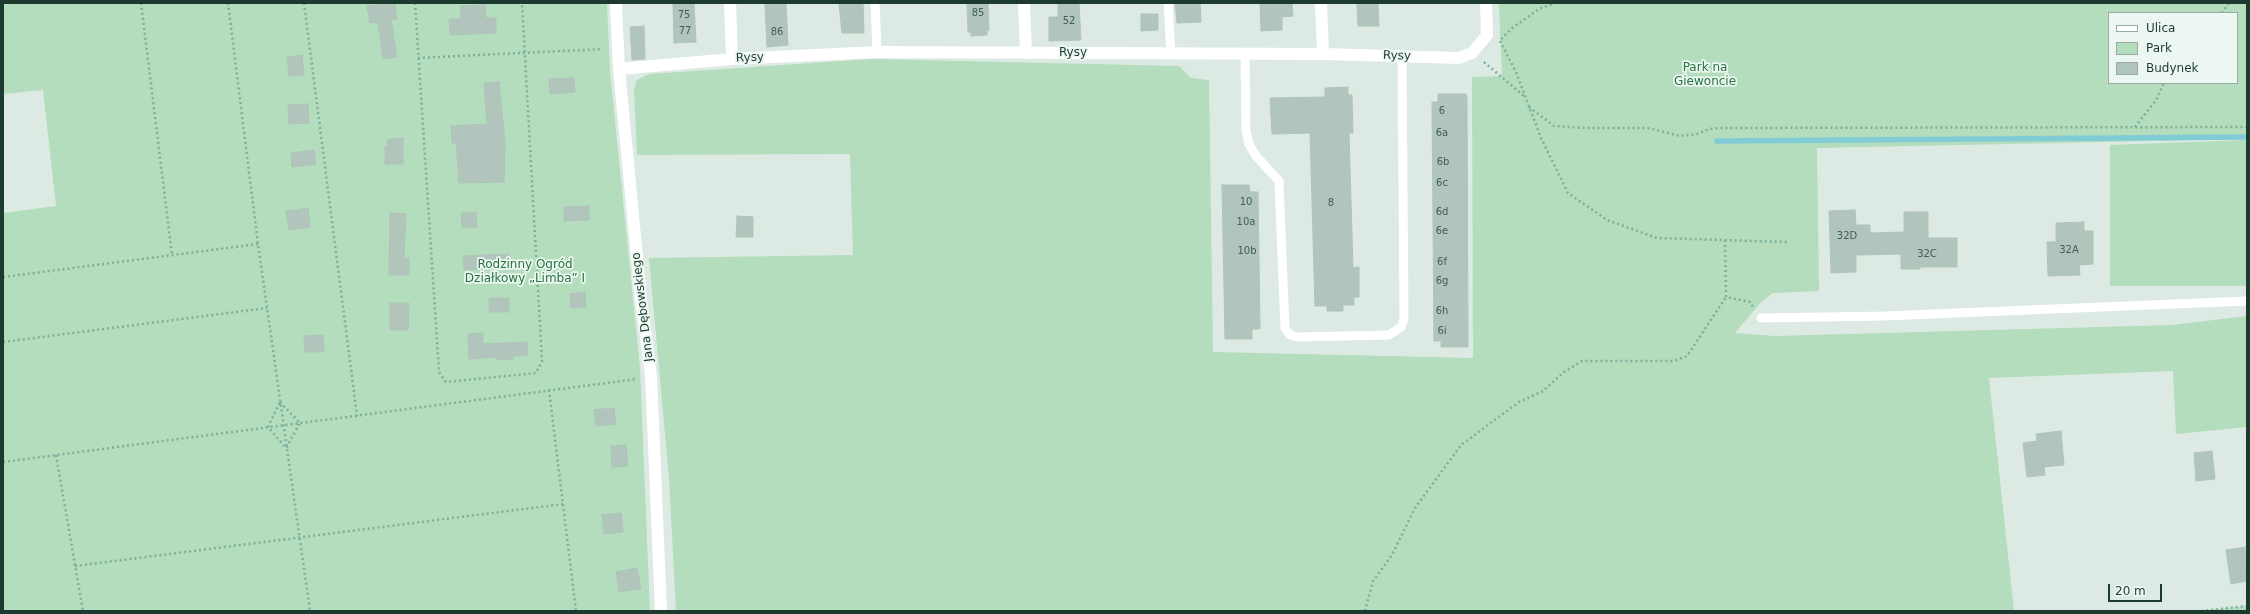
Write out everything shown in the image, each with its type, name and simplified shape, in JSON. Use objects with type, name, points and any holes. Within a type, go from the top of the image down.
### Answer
[{"type":"street","name":"Jana Dębowskiego","points":[[616,3],[619,69],[641,299],[651,376],[661,611]]},
{"type":"street","points":[[730,3],[732,59]]},
{"type":"street","points":[[1024,3],[1026,54]]},
{"type":"street","points":[[1320,3],[1323,54]]},
{"type":"street","points":[[1472,53],[1487,35],[1486,3]]},
{"type":"street","name":"Rysy","points":[[619,69],[732,59],[877,52],[1026,54],[1323,54],[1458,58],[1472,53]]},
{"type":"lane","points":[[875,3],[877,52]]},
{"type":"lane","points":[[1168,3],[1170,54]]},
{"type":"lane","points":[[1245,54],[1246,131],[1249,144],[1256,156],[1279,181],[1285,328],[1290,335],[1297,337],[1389,335],[1401,327],[1404,319],[1402,56]]},
{"type":"lane","points":[[1762,318],[1892,316],[2247,301]]},
{"type":"path","points":[[141,3],[172,255]]},
{"type":"path","points":[[228,3],[258,244],[310,611]]},
{"type":"path","points":[[304,3],[357,416]]},
{"type":"path","points":[[415,3],[439,372],[446,382],[536,373],[542,361],[522,3]]},
{"type":"path","points":[[1500,41],[1511,29],[1539,9],[1555,3]]},
{"type":"path","points":[[2223,12],[2229,3]]},
{"type":"path","points":[[1487,35],[1500,41],[1516,72],[1541,138],[1568,193],[1607,220],[1657,238],[1787,242]]},
{"type":"path","points":[[418,58],[618,49]]},
{"type":"path","points":[[1472,53],[1496,70],[1526,97]]},
{"type":"path","points":[[2134,127],[2156,100],[2164,84]]},
{"type":"path","points":[[1529,106],[1554,126],[1587,128],[1648,128],[1680,136],[1697,134],[1719,128],[2247,127]]},
{"type":"path","points":[[1365,611],[1373,581],[1392,555],[1415,508],[1461,445],[1519,402],[1542,391],[1564,372],[1582,361],[1674,361],[1687,356],[1726,297],[1725,240]]},
{"type":"path","points":[[3,278],[258,244]]},
{"type":"path","points":[[1726,297],[1750,302],[1762,318]]},
{"type":"path","points":[[3,342],[267,308]]},
{"type":"path","points":[[3,462],[651,376]]},
{"type":"path","points":[[549,390],[576,611]]},
{"type":"path","points":[[280,402],[300,423]]},
{"type":"path","points":[[268,427],[280,402]]},
{"type":"path","points":[[286,448],[300,423]]},
{"type":"path","points":[[268,427],[286,448]]},
{"type":"path","points":[[56,455],[82,611]]},
{"type":"path","points":[[75,566],[300,539],[563,504]]},
{"type":"path","points":[[2201,611],[2247,606]]},
{"type":"green space","name":"Rodzinny Ogród Działkowy „Limba” I","points":[[3,3],[607,3],[610,71],[640,368],[650,611],[3,611],[3,213],[56,206],[43,90],[3,94]]},
{"type":"green space","name":"Park na Giewoncie","points":[[1499,3],[2247,3],[2247,139],[1817,148],[1819,291],[1773,293],[1762,301],[1735,333],[1775,336],[2172,325],[2247,316],[2247,427],[2176,434],[2173,371],[1989,378],[2014,611],[676,611],[669,478],[649,258],[853,255],[850,154],[637,155],[634,89],[637,80],[649,74],[872,59],[1179,66],[1191,78],[1209,80],[1213,352],[1473,358],[1472,77],[1502,76]]},
{"type":"green space","points":[[2247,140],[2247,286],[2110,286],[2110,145]]},
{"type":"green space","points":[[2247,606],[2247,611],[2201,611]]},
{"type":"building","points":[[395,3],[397,19],[391,20],[397,57],[383,59],[378,22],[370,23],[367,6]]},
{"type":"building","points":[[673,3],[694,3],[696,42],[674,43]]},
{"type":"building","points":[[765,3],[786,3],[788,45],[767,47]]},
{"type":"building","points":[[863,3],[864,33],[842,33],[839,4]]},
{"type":"building","points":[[967,3],[988,3],[989,30],[987,31],[987,35],[971,36],[971,32],[968,32]]},
{"type":"building","points":[[1058,3],[1079,3],[1081,40],[1049,41],[1049,17],[1058,17]]},
{"type":"building","points":[[1175,3],[1200,3],[1201,22],[1177,23]]},
{"type":"building","points":[[1260,3],[1292,3],[1293,16],[1282,17],[1282,30],[1261,31]]},
{"type":"building","points":[[1357,3],[1378,3],[1379,26],[1358,26]]},
{"type":"building","points":[[485,5],[486,18],[496,18],[496,33],[450,35],[449,19],[461,19],[460,6]]},
{"type":"building","points":[[1141,14],[1158,14],[1158,30],[1141,31]]},
{"type":"building","points":[[644,26],[645,59],[632,60],[630,27]]},
{"type":"building","points":[[302,55],[304,75],[289,76],[287,57]]},
{"type":"building","points":[[574,78],[575,92],[550,94],[549,79]]},
{"type":"building","points":[[499,82],[505,143],[504,182],[459,183],[456,143],[452,143],[451,126],[487,124],[484,83]]},
{"type":"building","points":[[1348,87],[1348,95],[1352,95],[1353,133],[1349,133],[1353,268],[1359,267],[1359,297],[1354,297],[1354,305],[1343,305],[1343,311],[1327,311],[1327,306],[1315,306],[1310,133],[1272,134],[1270,98],[1325,97],[1325,88]]},
{"type":"building","points":[[1438,94],[1466,94],[1467,98],[1468,347],[1441,347],[1441,341],[1434,341],[1432,102],[1438,102]]},
{"type":"building","points":[[308,104],[309,123],[289,124],[288,105]]},
{"type":"building","points":[[403,138],[403,164],[385,164],[385,147],[388,147],[387,140]]},
{"type":"building","points":[[314,150],[316,164],[292,167],[291,153]]},
{"type":"building","points":[[1222,185],[1249,185],[1250,192],[1258,192],[1260,329],[1252,329],[1252,339],[1225,339]]},
{"type":"building","points":[[589,206],[589,220],[564,221],[564,207]]},
{"type":"building","points":[[308,208],[310,227],[289,230],[286,211]]},
{"type":"building","points":[[1855,210],[1856,225],[1870,225],[1870,233],[1904,232],[1904,212],[1928,212],[1928,238],[1957,238],[1957,267],[1920,267],[1920,269],[1901,269],[1901,254],[1856,255],[1856,272],[1831,273],[1829,211]]},
{"type":"building","points":[[476,212],[477,227],[462,228],[461,213]]},
{"type":"building","points":[[390,213],[406,214],[404,258],[409,258],[409,275],[389,275]]},
{"type":"building","points":[[737,216],[753,217],[753,237],[736,237]]},
{"type":"building","points":[[2084,222],[2084,231],[2093,231],[2093,264],[2079,265],[2080,275],[2048,276],[2047,242],[2056,242],[2056,223]]},
{"type":"building","points":[[508,254],[509,268],[464,270],[463,256]]},
{"type":"building","points":[[585,292],[586,307],[571,308],[570,294]]},
{"type":"building","points":[[489,298],[509,298],[509,312],[489,312]]},
{"type":"building","points":[[390,303],[409,303],[408,330],[390,330]]},
{"type":"building","points":[[483,333],[483,344],[527,342],[528,355],[513,356],[513,359],[497,360],[497,357],[469,359],[468,334]]},
{"type":"building","points":[[323,335],[324,352],[305,352],[304,336]]},
{"type":"building","points":[[614,408],[616,424],[596,426],[594,410]]},
{"type":"building","points":[[2061,431],[2064,465],[2044,467],[2045,475],[2027,477],[2023,443],[2037,441],[2036,434]]},
{"type":"building","points":[[626,445],[628,466],[612,467],[611,446]]},
{"type":"building","points":[[2212,451],[2215,479],[2196,481],[2194,453]]},
{"type":"building","points":[[621,513],[623,532],[604,534],[602,515]]},
{"type":"building","points":[[2245,547],[2247,581],[2231,584],[2226,550]]},
{"type":"building","points":[[637,568],[641,589],[619,592],[616,572]]},
{"type":"waterway","points":[[1717,141],[2247,137]]}]
